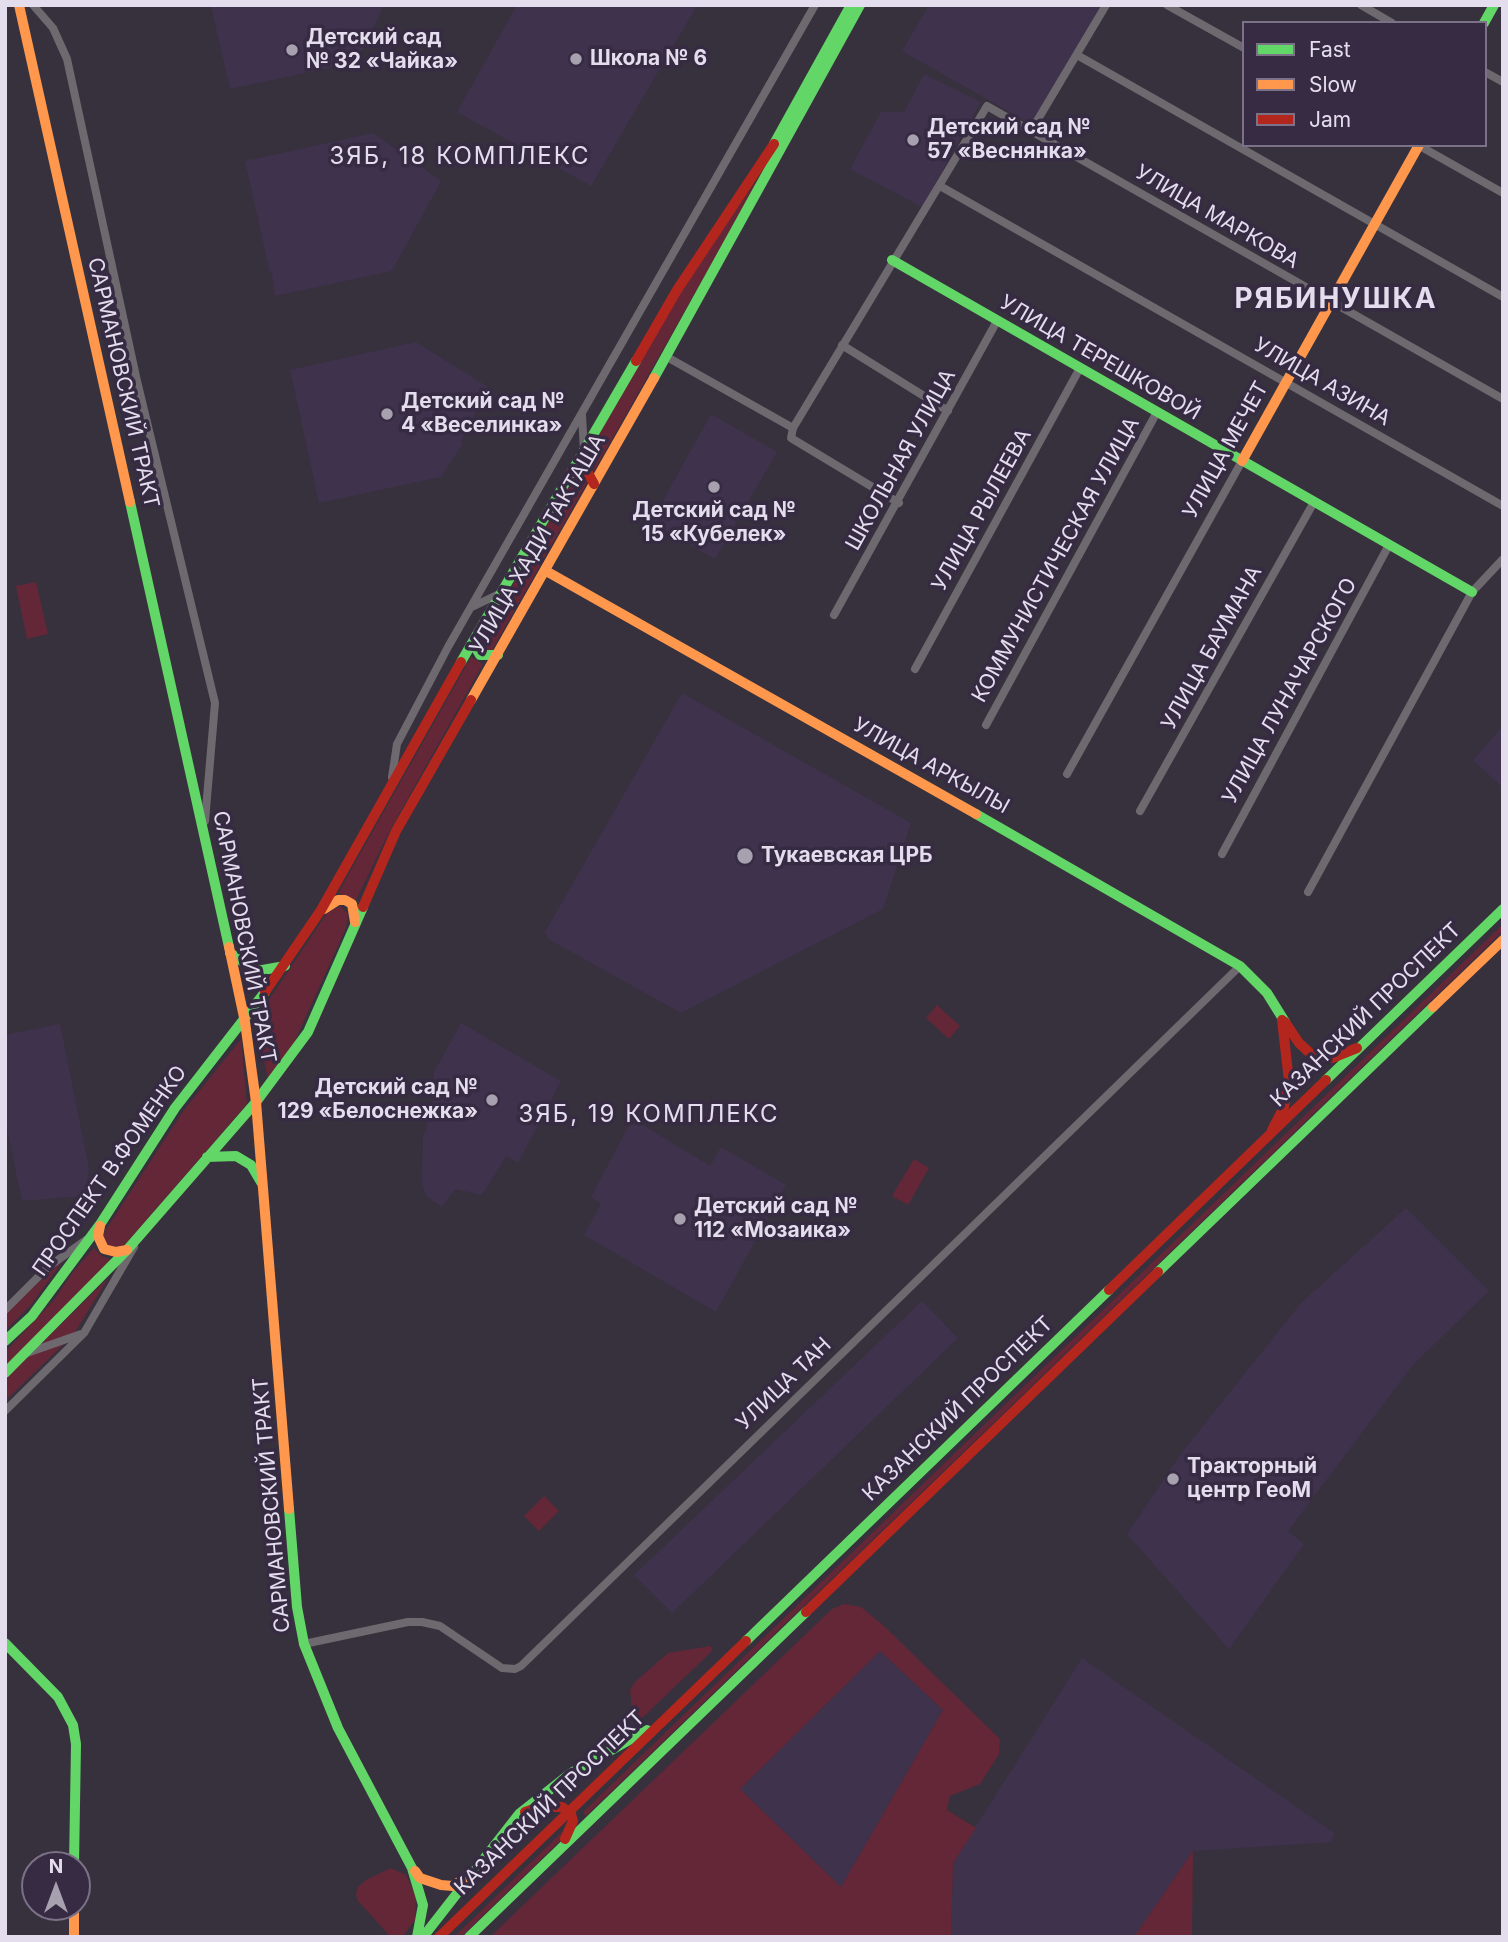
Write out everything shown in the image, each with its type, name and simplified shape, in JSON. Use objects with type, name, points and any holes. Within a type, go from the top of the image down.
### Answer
[{"type":"main road","name":"САРМАНОВСКИЙ ТРАКТ","points":[[19,5],[245,1022],[256,1102],[297,1607],[304,1644],[318,1685],[338,1728],[412,1868],[423,1905],[417,1937]]},
{"type":"main road","name":"УЛИЦА ХАДИ ТАКТАША","points":[[245,1022],[321,911],[392,781],[677,290],[766,158],[851,5]]},
{"type":"main road","name":"УЛИЦА ХАДИ ТАКТАША","points":[[256,1102],[308,1032],[396,831],[667,357],[860,5]]},
{"type":"main road","points":[[1485,21],[1494,5]]},
{"type":"main road","name":"УЛИЦА МЕЧЕТ","points":[[1242,461],[1418,147]]},
{"type":"main road","name":"УЛИЦА ТЕРЕШКОВОЙ","points":[[892,260],[1472,592]]},
{"type":"main road","points":[[571,472],[587,471],[594,484]]},
{"type":"main road","name":"УЛИЦА АРКЫЛЫ","points":[[546,571],[1004,829],[1240,966],[1267,993],[1299,1043],[1312,1055],[1332,1058],[1357,1048]]},
{"type":"main road","points":[[476,636],[476,648],[480,655],[498,655]]},
{"type":"main road","points":[[321,911],[338,900],[345,900],[354,911],[355,926]]},
{"type":"main road","name":"КАЗАНСКИЙ ПРОСПЕКТ","points":[[439,1937],[1503,909]]},
{"type":"main road","name":"КАЗАНСКИЙ ПРОСПЕКТ","points":[[469,1937],[1503,940]]},
{"type":"main road","points":[[230,953],[257,971],[285,967]]},
{"type":"main road","points":[[1268,1137],[1284,1107],[1289,1081],[1281,1014]]},
{"type":"main road","name":"ПРОСПЕКТ В.ФОМЕНКО","points":[[5,1341],[32,1316],[101,1223],[175,1108],[245,1022]]},
{"type":"main road","points":[[5,1373],[127,1250],[256,1102]]},
{"type":"main road","points":[[208,1157],[236,1156],[251,1165],[261,1182]]},
{"type":"main road","points":[[101,1223],[100,1244],[109,1252],[127,1250]]},
{"type":"main road","points":[[5,1643],[58,1697],[73,1725],[76,1744],[74,1851]]},
{"type":"main road","points":[[423,1937],[519,1814],[571,1773],[659,1723]]},
{"type":"main road","points":[[519,1814],[539,1807],[562,1807],[569,1812],[572,1828],[552,1856]]},
{"type":"main road","points":[[412,1868],[426,1881],[453,1886],[477,1868]]},
{"type":"street","points":[[33,5],[53,28],[66,59],[137,381],[215,703],[204,831]]},
{"type":"street","points":[[392,781],[397,744],[472,607],[815,5]]},
{"type":"street","points":[[1031,131],[1106,5]]},
{"type":"street","points":[[1167,5],[1242,47]]},
{"type":"street","points":[[1361,5],[1389,21]]},
{"type":"street","points":[[1077,54],[1503,297]]},
{"type":"street","points":[[1487,73],[1503,82]]},
{"type":"street","name":"УЛИЦА МАРКОВА","points":[[940,186],[987,106],[1503,398]]},
{"type":"street","points":[[1422,147],[1503,193]]},
{"type":"street","points":[[792,433],[892,260],[940,186]]},
{"type":"street","name":"УЛИЦА АЗИНА","points":[[940,186],[1503,506]]},
{"type":"street","name":"ШКОЛЬНАЯ УЛИЦА","points":[[834,615],[899,503],[997,321]]},
{"type":"street","points":[[842,345],[948,411]]},
{"type":"street","points":[[667,357],[792,433],[899,503]]},
{"type":"street","name":"УЛИЦА РЫЛЕЕВА","points":[[915,669],[1080,368]]},
{"type":"street","name":"КОММУНИСТИЧЕСКАЯ УЛИЦА","points":[[986,725],[1157,412]]},
{"type":"street","points":[[582,415],[584,451]]},
{"type":"street","name":"УЛИЦА МЕЧЕТ","points":[[1067,774],[1242,461]]},
{"type":"street","name":"УЛИЦА БАУМАНА","points":[[1140,811],[1314,502]]},
{"type":"street","name":"УЛИЦА ЛУНАЧАРСКОГО","points":[[1222,854],[1389,545]]},
{"type":"street","points":[[1308,892],[1472,592],[1503,559]]},
{"type":"street","points":[[472,607],[501,593]]},
{"type":"street","name":"УЛИЦА ТАН","points":[[304,1644],[408,1622],[422,1622],[440,1626],[502,1668],[521,1666],[1240,966]]},
{"type":"street","points":[[5,1411],[84,1333],[142,1231]]},
{"type":"street","points":[[5,1310],[48,1267],[91,1236]]},
{"type":"street","points":[[24,1354],[84,1333]]},
{"type":"shaded area","name":"Детский сад № 32 «Чайка»","points":[[384,5],[366,44],[352,63],[230,89],[211,6]]},
{"type":"shaded area","name":"Школа № 6","points":[[517,5],[696,7],[591,186],[457,112]]},
{"type":"shaded area","points":[[929,5],[1101,5],[1031,124],[902,51]]},
{"type":"shaded area","name":"Детский сад № 57 «Веснянка»","points":[[924,74],[981,102],[922,207],[850,169],[881,112],[904,112]]},
{"type":"shaded area","points":[[373,133],[441,181],[392,271],[275,296],[245,161]]},
{"type":"shaded area","points":[[764,171],[594,471],[591,465],[582,464],[699,260]]},
{"type":"shaded area","name":"Детский сад № 4 «Веселинка»","points":[[416,342],[488,387],[461,441],[463,443],[441,477],[319,503],[290,370]]},
{"type":"shaded area","name":"Детский сад № 15 «Кубелек»","points":[[711,414],[777,452],[715,559],[651,522]]},
{"type":"shaded area","points":[[583,474],[587,483],[492,650],[483,649],[481,640],[575,476]]},
{"type":"shaded area","points":[[36,582],[48,634],[27,639],[16,586]]},
{"type":"shaded area","points":[[471,657],[483,664],[390,830],[355,902],[338,893]]},
{"type":"shaded area","name":"Тукаевская ЦРБ","points":[[682,693],[911,823],[883,909],[681,1013],[548,939],[545,932]]},
{"type":"shaded area","points":[[1503,726],[1503,788],[1473,760]]},
{"type":"shaded area","points":[[340,906],[348,914],[346,928],[294,1043],[268,1079],[255,1021],[327,913]]},
{"type":"shaded area","points":[[1503,924],[1503,931],[586,1816],[583,1812]]},
{"type":"shaded area","points":[[937,1005],[960,1026],[949,1039],[926,1018]]},
{"type":"shaded area","name":"Детский сад № 129 «Белоснежка»","points":[[461,1023],[561,1081],[518,1163],[506,1156],[482,1195],[455,1189],[442,1207],[427,1197],[422,1184],[423,1134],[427,1131],[427,1120],[432,1120],[434,1072]]},
{"type":"shaded area","points":[[60,1024],[89,1169],[86,1192],[81,1196],[22,1201],[5,1119],[5,1035]]},
{"type":"shaded area","points":[[241,1039],[247,1104],[122,1248],[108,1247],[103,1236],[107,1228],[184,1110]]},
{"type":"shaded area","name":"Детский сад № 112 «Мозаика»","points":[[629,1125],[643,1125],[710,1166],[721,1147],[786,1185],[716,1312],[584,1235],[601,1204],[591,1197]]},
{"type":"shaded area","points":[[914,1159],[929,1168],[908,1205],[892,1196]]},
{"type":"shaded area","points":[[1406,1208],[1489,1291],[1412,1366],[1288,1531],[1304,1544],[1229,1649],[1127,1534],[1183,1451],[1301,1303]]},
{"type":"shaded area","points":[[94,1248],[101,1256],[112,1260],[5,1368],[5,1352],[54,1300]]},
{"type":"shaded area","points":[[65,1258],[31,1305],[5,1331],[5,1313]]},
{"type":"shaded area","points":[[109,1277],[73,1335],[5,1401],[5,1379]]},
{"type":"shaded area","points":[[922,1301],[958,1338],[672,1613],[634,1575]]},
{"type":"shaded area","points":[[544,1496],[559,1511],[539,1531],[524,1516]]},
{"type":"shaded area","points":[[844,1604],[861,1607],[1000,1739],[999,1754],[980,1784],[950,1796],[947,1810],[976,1828],[953,1863],[951,1937],[490,1937],[832,1609]],"holes":[[[880,1651],[943,1710],[841,1887],[740,1789]]]},
{"type":"shaded area","points":[[711,1646],[712,1651],[639,1721],[633,1719],[630,1690],[635,1682],[668,1653]]},
{"type":"shaded area","points":[[880,1651],[943,1710],[841,1887],[740,1789]]},
{"type":"shaded area","points":[[1082,1658],[1334,1833],[1331,1842],[1193,1851],[1136,1934],[1130,1937],[951,1937],[953,1863]]},
{"type":"shaded area","points":[[563,1831],[560,1841],[461,1937],[454,1937]]},
{"type":"shaded area","points":[[1193,1851],[1192,1937],[1130,1937],[1136,1934]]},
{"type":"shaded area","points":[[391,1868],[406,1875],[416,1896],[415,1920],[402,1937],[389,1935],[358,1901],[356,1894],[358,1887],[366,1880]]},
{"type":"traffic: fast","points":[[774,144],[851,5]]},
{"type":"traffic: fast","points":[[654,378],[860,5]]},
{"type":"traffic: fast","points":[[1485,21],[1494,5]]},
{"type":"traffic: fast","points":[[892,260],[1472,592]]},
{"type":"traffic: fast","points":[[461,662],[636,361]]},
{"type":"traffic: fast","points":[[130,502],[229,947]]},
{"type":"traffic: fast","points":[[476,636],[476,648],[480,655],[498,655]]},
{"type":"traffic: fast","points":[[976,814],[1240,966],[1267,993],[1285,1022]]},
{"type":"traffic: fast","points":[[5,1373],[127,1250],[256,1102],[308,1032],[363,907]]},
{"type":"traffic: fast","points":[[1326,1080],[1503,909]]},
{"type":"traffic: fast","points":[[230,953],[257,971],[285,966]]},
{"type":"traffic: fast","points":[[5,1341],[32,1316],[101,1223],[175,1108],[265,992]]},
{"type":"traffic: fast","points":[[1158,1272],[1433,1007]]},
{"type":"traffic: fast","points":[[207,1157],[236,1156],[251,1165],[261,1182]]},
{"type":"traffic: fast","points":[[746,1641],[1109,1290]]},
{"type":"traffic: fast","points":[[289,1509],[297,1607],[304,1644],[338,1728],[412,1868],[423,1905],[417,1937]]},
{"type":"traffic: fast","points":[[469,1937],[806,1612]]},
{"type":"traffic: fast","points":[[5,1643],[58,1697],[73,1725],[76,1744],[74,1851]]},
{"type":"traffic: fast","points":[[423,1937],[519,1814],[571,1773],[647,1730]]},
{"type":"traffic: slow","points":[[19,5],[130,502]]},
{"type":"traffic: slow","points":[[1242,461],[1418,147]]},
{"type":"traffic: slow","points":[[471,700],[654,378]]},
{"type":"traffic: slow","points":[[546,571],[976,814]]},
{"type":"traffic: slow","points":[[324,909],[338,900],[345,900],[352,904],[355,922]]},
{"type":"traffic: slow","points":[[1433,1007],[1503,940]]},
{"type":"traffic: slow","points":[[229,947],[245,1022],[256,1102],[289,1509]]},
{"type":"traffic: slow","points":[[100,1226],[98,1236],[104,1249],[116,1252],[127,1250]]},
{"type":"traffic: slow","points":[[415,1871],[420,1878],[441,1885],[453,1886],[466,1877]]},
{"type":"traffic: slow","points":[[74,1921],[74,1937]]},
{"type":"traffic: jam","points":[[636,361],[677,290],[774,144]]},
{"type":"traffic: jam","points":[[571,472],[587,471],[594,484]]},
{"type":"traffic: jam","points":[[265,992],[321,910],[461,662]]},
{"type":"traffic: jam","points":[[363,907],[396,831],[471,700]]},
{"type":"traffic: jam","points":[[1272,1130],[1284,1107],[1289,1081],[1282,1020]]},
{"type":"traffic: jam","points":[[1285,1022],[1299,1043],[1312,1055],[1332,1058],[1357,1048]]},
{"type":"traffic: jam","points":[[1109,1290],[1326,1080]]},
{"type":"traffic: jam","points":[[806,1612],[1158,1272]]},
{"type":"traffic: jam","points":[[439,1937],[746,1641]]},
{"type":"traffic: jam","points":[[525,1812],[539,1807],[562,1807],[571,1814],[573,1821],[565,1839]]},
{"type":"place","name":"Детский сад № 32 «Чайка»","points":[[292,50]]},
{"type":"place","name":"Школа № 6","points":[[576,59]]},
{"type":"place","name":"Детский сад № 57 «Веснянка»","points":[[913,140]]},
{"type":"place","name":"Детский сад № 4 «Веселинка»","points":[[387,414]]},
{"type":"place","name":"Детский сад № 15 «Кубелек»","points":[[714,487]]},
{"type":"place","name":"Тукаевская ЦРБ","points":[[745,856]]},
{"type":"place","name":"Детский сад № 129 «Белоснежка»","points":[[492,1100]]},
{"type":"place","name":"Детский сад № 112 «Мозаика»","points":[[680,1219]]},
{"type":"place","name":"Тракторный центр ГеоМ","points":[[1173,1479]]},
{"type":"district","name":"ЗЯБ, 18 КОМПЛЕКС","points":[[460,157]]},
{"type":"district","name":"РЯБИНУШКА","points":[[1336,300]]},
{"type":"district","name":"ЗЯБ, 19 КОМПЛЕКС","points":[[649,1115]]}]
